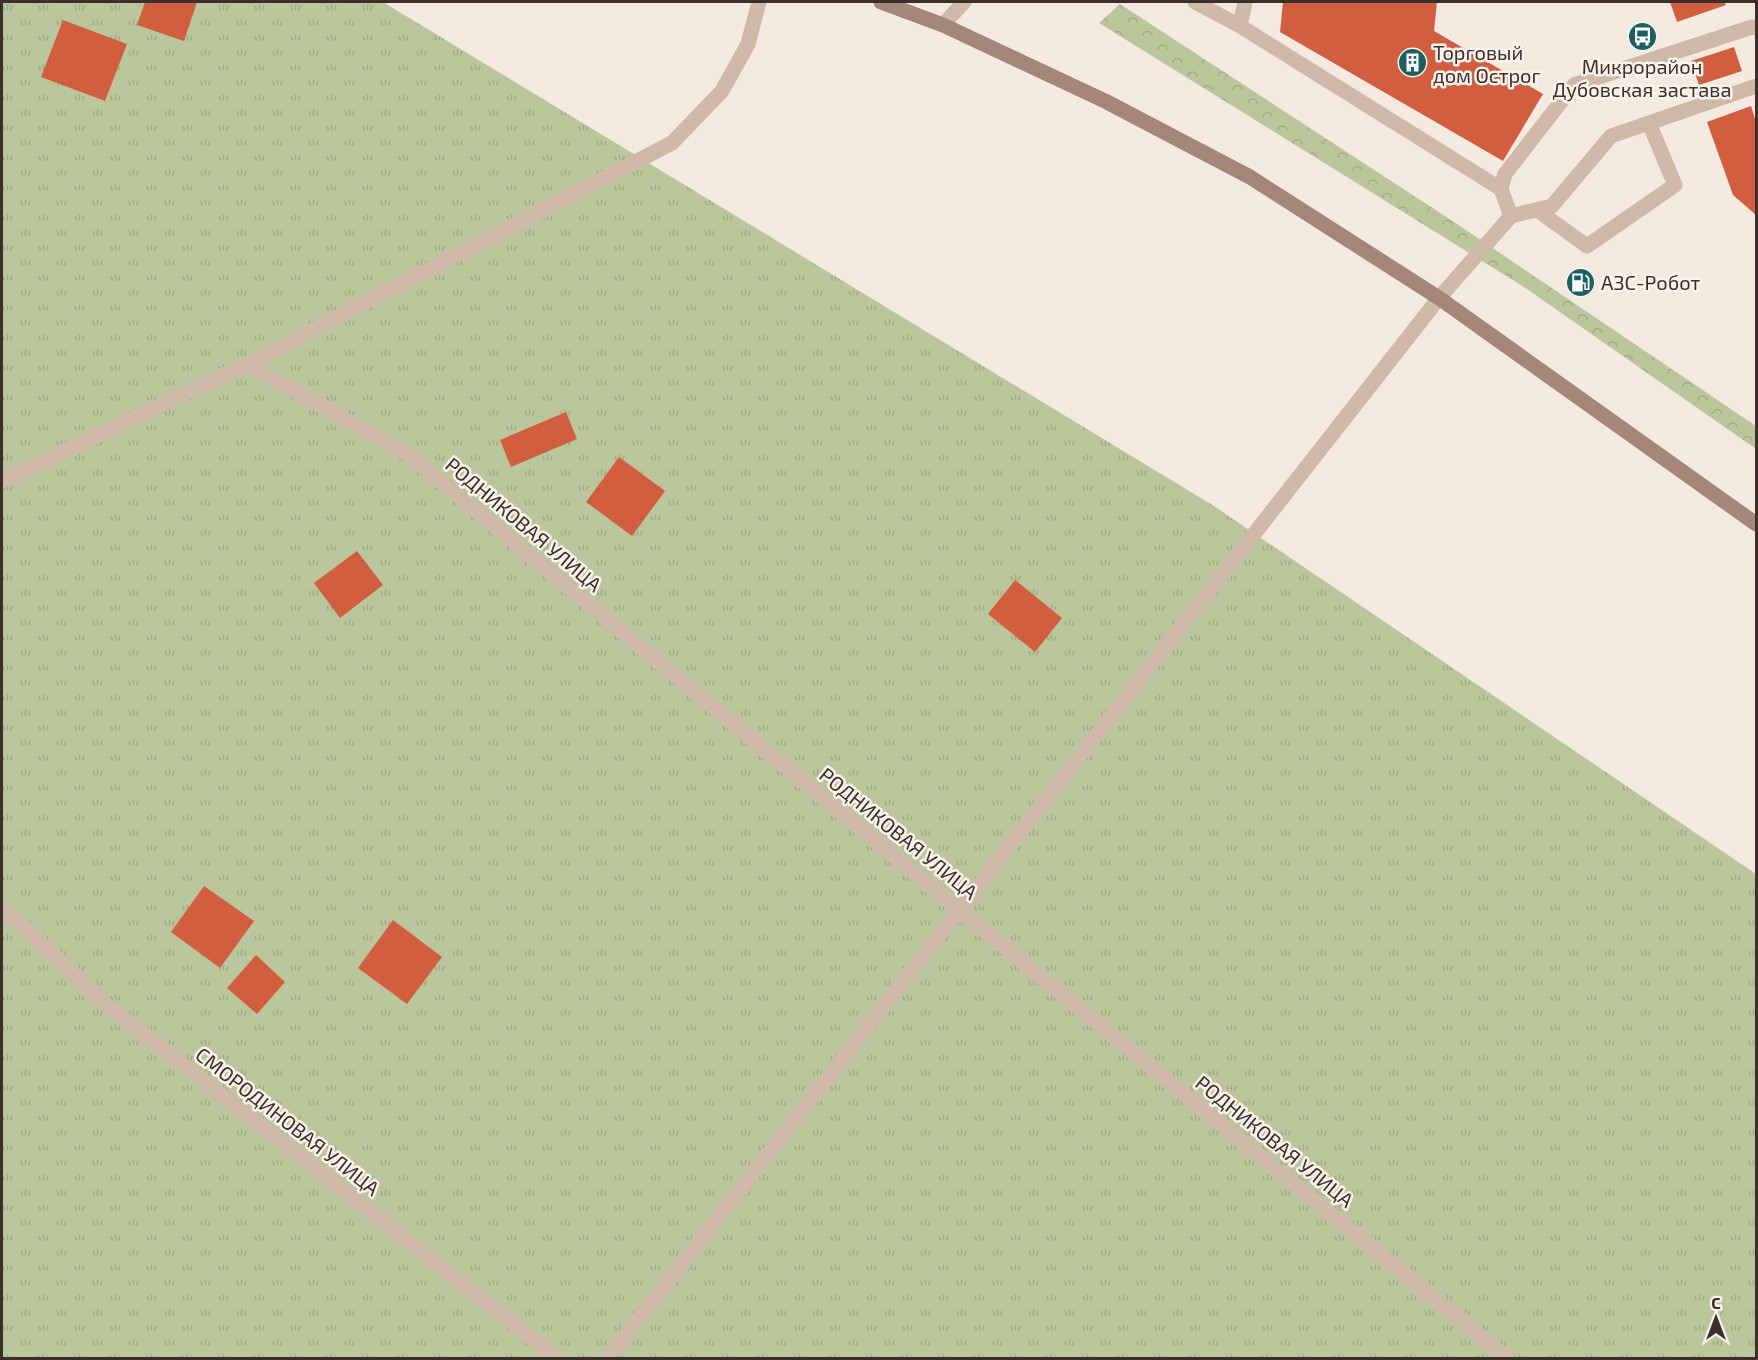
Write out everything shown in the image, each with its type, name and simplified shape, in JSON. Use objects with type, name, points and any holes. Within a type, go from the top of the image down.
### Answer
[{"type":"street","points":[[2,481],[247,364],[672,143],[722,91],[748,44],[759,2]]},
{"type":"street","points":[[881,2],[943,25],[1105,100],[1250,177],[1439,298],[1756,524]]},
{"type":"street","points":[[943,25],[964,2]]},
{"type":"street","points":[[1195,2],[1240,26],[1501,189]]},
{"type":"street","points":[[1240,26],[1245,2]]},
{"type":"street","points":[[1511,216],[1501,189],[1505,174],[1574,85],[1752,27],[1756,28]]},
{"type":"street","points":[[608,1359],[1439,298],[1511,216],[1552,206],[1611,136],[1756,86]]},
{"type":"street","points":[[1537,210],[1587,246],[1675,185],[1649,123]]},
{"type":"street","name":"РОДНИКОВАЯ УЛИЦА","points":[[247,364],[407,454],[1507,1359]]},
{"type":"street","name":"СМОРОДИНОВАЯ УЛИЦА","points":[[2,908],[108,1006],[558,1359]]},
{"type":"green space","points":[[2,2],[383,2],[1214,506],[1756,874],[1756,1358],[2,1358]]},
{"type":"green space","points":[[1120,4],[1454,222],[1756,426],[1756,449],[1524,287],[1099,23]]},
{"type":"building","points":[[145,2],[197,2],[184,41],[137,25]]},
{"type":"building","name":"Торговый дом Острог","points":[[1283,2],[1437,2],[1434,31],[1543,94],[1503,161],[1280,32]]},
{"type":"building","points":[[1670,2],[1724,2],[1726,5],[1677,22]]},
{"type":"building","points":[[63,20],[127,44],[105,101],[41,77]]},
{"type":"building","points":[[1734,47],[1742,71],[1699,85],[1691,61]]},
{"type":"building","points":[[1751,106],[1756,122],[1756,215],[1733,195],[1707,122]]},
{"type":"building","points":[[566,412],[577,439],[511,467],[500,440]]},
{"type":"building","points":[[619,457],[665,491],[632,536],[586,502]]},
{"type":"building","points":[[357,551],[383,585],[340,618],[314,583]]},
{"type":"building","points":[[1015,580],[1062,618],[1035,652],[988,614]]},
{"type":"building","points":[[204,886],[254,921],[220,968],[171,932]]},
{"type":"building","points":[[393,920],[442,957],[407,1004],[358,968]]},
{"type":"building","points":[[256,955],[285,982],[257,1014],[227,988]]},
{"type":"place","name":"Микрорайон Дубовская застава","points":[[1642,36]]},
{"type":"place","name":"Торговый дом Острог","points":[[1412,63]]},
{"type":"place","name":"АЗС-Робот","points":[[1580,282]]}]
